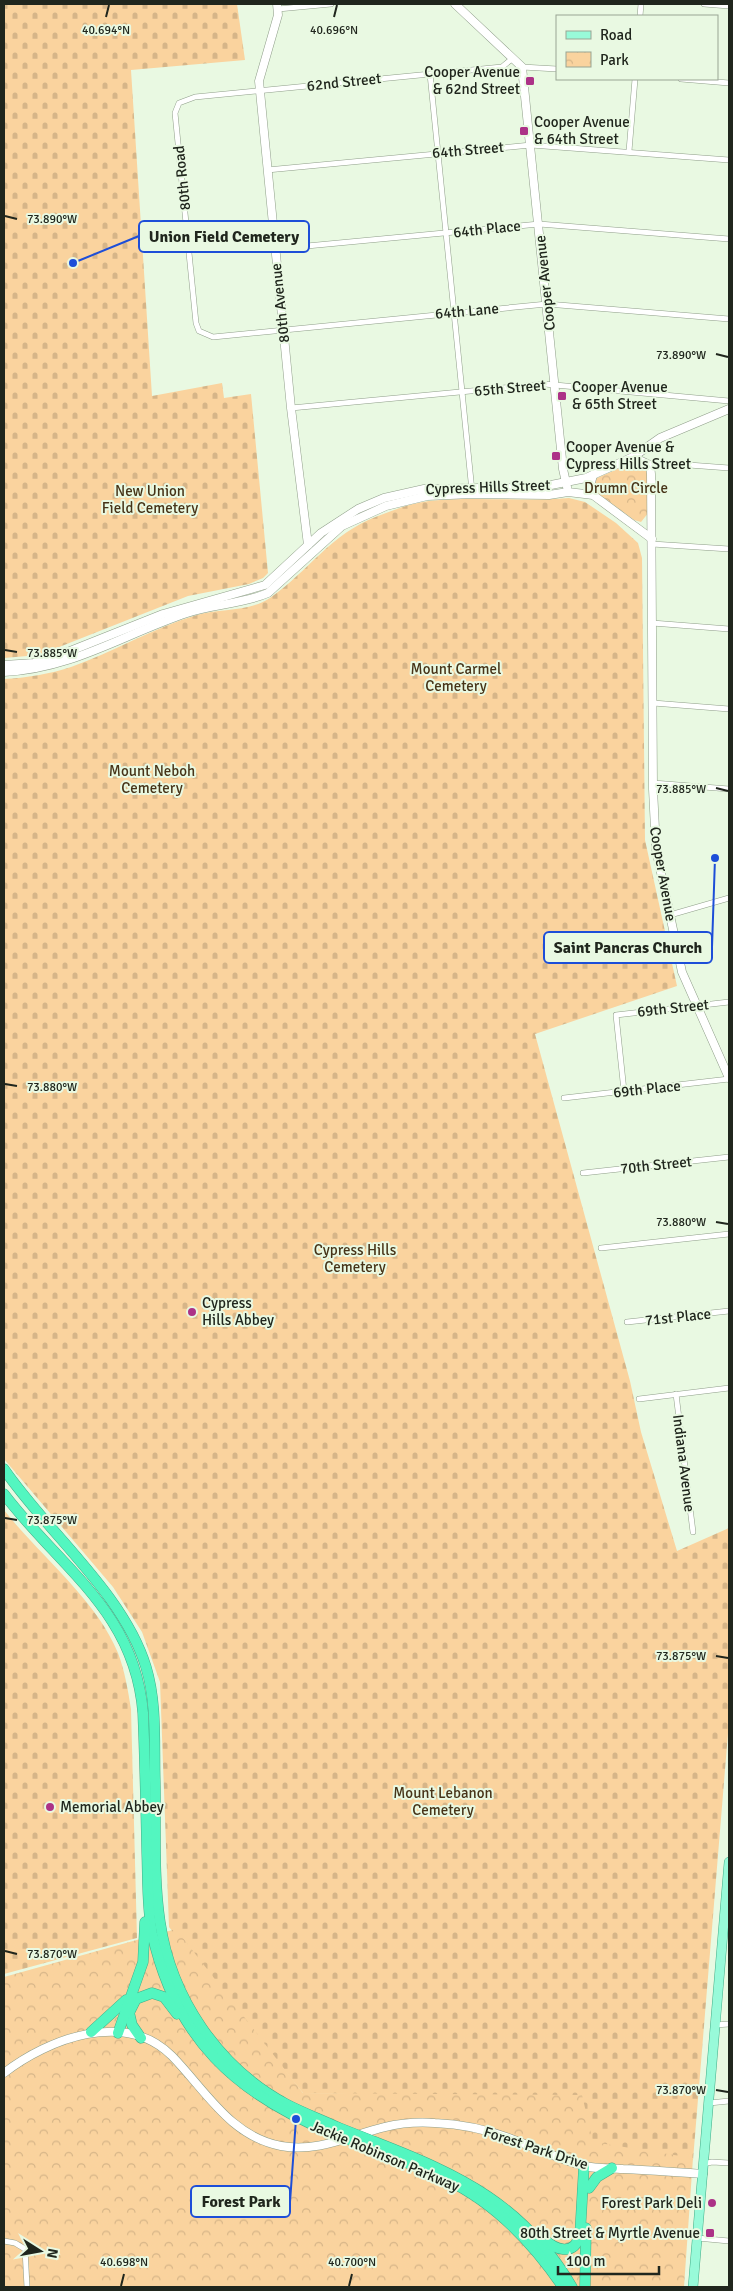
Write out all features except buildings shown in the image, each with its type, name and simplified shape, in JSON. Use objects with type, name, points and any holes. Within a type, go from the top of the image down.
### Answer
[{"type":"highway","name":"Jackie Robinson Parkway","points":[[6,1473],[117,1609],[133,1636],[145,1666],[153,1714],[160,1924],[168,1960],[182,1995],[209,2038],[244,2075],[286,2104],[334,2130]]},
{"type":"highway","name":"Jackie Robinson Parkway","points":[[4,1494],[107,1612],[133,1660],[140,1686],[143,1713],[148,1883],[152,1932],[162,1968],[177,2002],[195,2033],[218,2062],[256,2095],[286,2113],[445,2170],[476,2188],[504,2208],[543,2246],[572,2287]]},
{"type":"highway","points":[[121,2033],[129,1997],[144,1955],[148,1883]]},
{"type":"highway","points":[[121,2033],[129,2012],[139,1997],[148,1993],[158,1994],[166,2000],[195,2033]]},
{"type":"highway","points":[[91,2032],[129,1997]]},
{"type":"highway","points":[[129,2012],[132,2025],[140,2038]]},
{"type":"highway","name":"Jackie Robinson Parkway","points":[[371,2144],[445,2179],[494,2211],[531,2245],[563,2287]]},
{"type":"highway","points":[[585,2287],[589,2188],[586,2166]]},
{"type":"highway","points":[[504,2208],[528,2224],[552,2246],[562,2250],[571,2248],[580,2235],[586,2166]]},
{"type":"highway","points":[[589,2188],[597,2177],[612,2168]]},
{"type":"main road","points":[[693,2287],[716,2025],[726,1947],[729,1862]]},
{"type":"street","points":[[278,6],[331,4]]},
{"type":"street","points":[[455,4],[522,66],[556,69]]},
{"type":"street","points":[[704,4],[729,6]]},
{"type":"street","name":"80th Avenue","points":[[278,6],[258,81],[291,408],[308,546]]},
{"type":"street","name":"62nd Street","points":[[176,107],[184,100],[194,97],[502,67],[512,58]]},
{"type":"street","name":"Cooper Avenue","points":[[522,66],[568,492]]},
{"type":"street","points":[[430,74],[472,490]]},
{"type":"street","points":[[629,151],[635,80]]},
{"type":"street","points":[[693,80],[729,83]]},
{"type":"street","name":"80th Road","points":[[176,107],[196,323],[199,331],[205,335]]},
{"type":"street","name":"64th Street","points":[[267,170],[531,145],[729,160]]},
{"type":"street","name":"64th Place","points":[[275,249],[539,224],[729,239]]},
{"type":"street","name":"64th Lane","points":[[205,335],[213,337],[547,304],[729,319]]},
{"type":"street","name":"65th Street","points":[[291,408],[555,384],[729,401]]},
{"type":"street","name":"Cypress Hills Street","points":[[4,672],[52,667],[188,613],[254,599],[268,593],[342,526],[386,506],[406,500],[472,490],[535,488],[593,475],[633,456],[660,438],[729,409]]},
{"type":"street","points":[[633,456],[650,465],[662,463],[729,468]]},
{"type":"street","name":"Cooper Avenue","points":[[650,465],[653,783],[656,849],[682,972],[729,1079]]},
{"type":"street","points":[[593,475],[590,486],[593,495]]},
{"type":"street","name":"Cypress Hills Street","points":[[4,665],[34,663],[50,659],[163,614],[259,587],[277,575],[336,522],[358,509],[384,498],[424,488],[549,495],[568,492]]},
{"type":"street","points":[[568,492],[593,495],[652,541],[729,550]]},
{"type":"street","points":[[652,623],[729,629]]},
{"type":"street","points":[[653,703],[729,709]]},
{"type":"street","points":[[653,783],[729,789]]},
{"type":"street","points":[[670,915],[729,898]]},
{"type":"street","name":"69th Street","points":[[624,1091],[616,1015],[729,1002]]},
{"type":"street","name":"69th Place","points":[[564,1098],[729,1079]]},
{"type":"street","name":"70th Street","points":[[583,1173],[729,1156]]},
{"type":"street","points":[[601,1248],[729,1234]]},
{"type":"street","name":"71st Place","points":[[627,1322],[729,1311]]},
{"type":"street","points":[[639,1399],[729,1388]]},
{"type":"street","name":"Indiana Avenue","points":[[676,1394],[693,1532]]},
{"type":"street","points":[[716,2025],[729,2024]]},
{"type":"street","name":"Forest Park Drive","points":[[4,2073],[18,2062],[58,2043],[91,2032],[121,2033],[140,2038],[170,2055],[224,2116],[246,2132],[268,2143],[306,2148],[336,2142],[386,2126],[434,2123],[485,2130],[586,2166],[703,2169]]},
{"type":"street","points":[[709,2103],[729,2101]]},
{"type":"street","points":[[703,2169],[712,2162],[729,2163]]},
{"type":"street","points":[[697,2238],[729,2241]]},
{"type":"street","points":[[4,2241],[15,2243],[24,2250],[26,2287]]},
{"type":"green space","name":"New Union Field Cemetery","points":[[4,4],[237,4],[245,60],[131,70],[152,396],[222,383],[224,398],[251,394],[268,573],[263,578],[249,584],[188,596],[39,655],[4,658]]},
{"type":"green space","name":"Drumn Circle","points":[[636,461],[646,467],[648,471],[649,512],[641,522],[634,520],[597,493],[593,486],[597,478]]},
{"type":"green space","points":[[569,498],[585,502],[616,523],[638,543],[642,558],[645,840],[677,986],[535,1034],[630,1381],[641,1432],[677,1551],[729,1528],[729,1721],[693,2160],[570,2145],[563,2099],[303,2093],[169,1927],[160,1682],[142,1632],[113,1587],[4,1459],[4,679],[21,678],[63,669],[87,661],[149,633],[197,615],[253,606],[270,598],[346,533],[378,516],[403,507],[422,502],[446,500]]},
{"type":"green space","points":[[4,1510],[96,1614],[118,1653],[131,1709],[137,1938],[4,1974]]},
{"type":"green space","points":[[176,1929],[303,2093],[582,2095],[593,2142],[693,2158],[684,2287],[4,2287],[4,1977]]},
{"type":"place","name":"Cooper Avenue & 62nd Street","points":[[530,81]]},
{"type":"place","name":"Cooper Avenue & 64th Street","points":[[524,131]]},
{"type":"place","name":"Union Field Cemetery","points":[[73,263]]},
{"type":"place","name":"Cooper Avenue & 65th Street","points":[[562,396]]},
{"type":"place","name":"Cooper Avenue & Cypress Hills Street","points":[[556,456]]},
{"type":"place","name":"Saint Pancras Church","points":[[715,858]]},
{"type":"place","name":"Cypress Hills Abbey","points":[[192,1312]]},
{"type":"place","name":"Memorial Abbey","points":[[50,1807]]},
{"type":"place","name":"Forest Park","points":[[296,2119]]},
{"type":"place","name":"Forest Park Deli","points":[[712,2203]]},
{"type":"place","name":"80th Street & Myrtle Avenue","points":[[710,2233]]},
{"type":"park label","name":"Mount Carmel Cemetery","points":[[456,678]]},
{"type":"park label","name":"Mount Neboh Cemetery","points":[[152,780]]},
{"type":"park label","name":"Cypress Hills Cemetery","points":[[355,1258]]},
{"type":"park label","name":"Mount Lebanon Cemetery","points":[[443,1802]]}]
